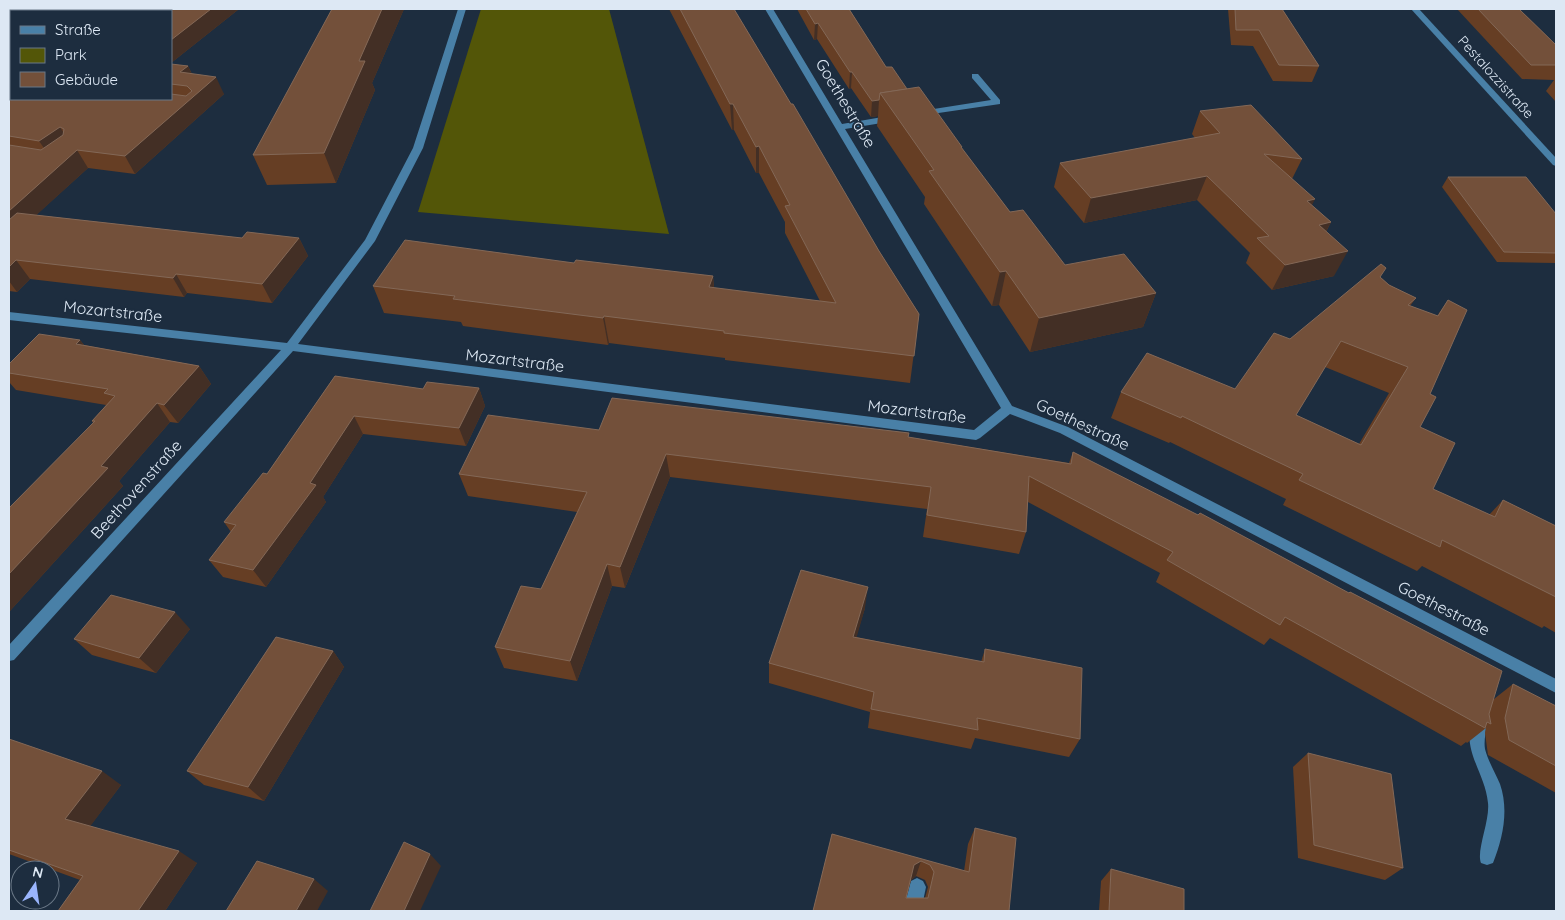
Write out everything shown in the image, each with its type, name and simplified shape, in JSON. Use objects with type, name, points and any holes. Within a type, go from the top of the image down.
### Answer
[{"type":"street","name":"Beethovenstraße","points":[[9,655],[290,347],[370,241],[418,148],[462,9]]},
{"type":"street","name":"Goethestraße","points":[[769,9],[1008,409],[1064,430],[1556,686]]},
{"type":"street","name":"Pestalozzistraße","points":[[1415,9],[1556,163]]},
{"type":"street","points":[[840,127],[997,102],[975,76]]},
{"type":"street","name":"Mozartstraße","points":[[9,316],[290,347],[976,435],[1008,409]]},
{"type":"street","points":[[1493,673],[1498,656]]},
{"type":"street","points":[[1483,707],[1475,733],[1475,745],[1495,794],[1498,817],[1487,857]]},
{"type":"street","points":[[912,911],[917,886]]},
{"type":"green space","points":[[481,9],[609,9],[669,234],[418,212]]},
{"type":"building","points":[[9,9],[211,9],[172,39],[172,10],[10,10],[10,100],[172,100],[172,94],[186,96],[192,91],[187,86],[172,84],[172,64],[188,66],[180,72],[216,77],[125,156],[77,150],[9,211],[9,145],[41,150],[63,135],[64,129],[60,127],[39,141],[9,136]]},
{"type":"building","points":[[332,9],[382,9],[359,61],[365,61],[324,153],[253,155]]},
{"type":"building","points":[[680,9],[734,9],[791,104],[793,104],[879,251],[919,314],[914,356],[724,333],[724,331],[604,316],[603,318],[453,299],[455,296],[373,286],[405,240],[574,263],[576,260],[713,276],[709,287],[836,303],[785,206],[790,205],[759,146],[756,147],[733,104],[730,104]]},
{"type":"building","points":[[806,9],[849,9],[886,67],[892,67],[907,89],[880,93],[879,100],[872,101],[852,72],[850,72],[818,23],[815,24]]},
{"type":"building","points":[[1235,9],[1282,9],[1319,66],[1279,65],[1259,30],[1236,30]]},
{"type":"building","points":[[1478,9],[1519,9],[1556,45],[1556,65],[1531,65]]},
{"type":"building","points":[[919,87],[1010,212],[1023,210],[1065,265],[1124,254],[1156,293],[1039,318],[1006,271],[1000,272],[929,171],[934,170],[880,93]]},
{"type":"building","points":[[1251,105],[1302,159],[1264,154],[1315,199],[1307,201],[1331,222],[1319,225],[1348,251],[1285,265],[1257,238],[1269,236],[1207,176],[1091,198],[1060,163],[1220,133],[1200,111]]},
{"type":"building","points":[[1448,177],[1526,177],[1556,214],[1556,253],[1504,252]]},
{"type":"building","points":[[17,213],[242,238],[247,232],[299,238],[262,284],[176,274],[173,278],[16,260],[9,267],[9,220]]},
{"type":"building","points":[[1381,264],[1386,268],[1380,277],[1389,285],[1416,298],[1408,305],[1438,316],[1448,300],[1467,310],[1430,394],[1436,397],[1420,427],[1455,443],[1433,489],[1495,517],[1503,500],[1556,526],[1556,597],[1442,540],[1440,547],[1299,480],[1303,474],[1182,416],[1181,418],[1121,392],[1147,353],[1235,389],[1274,333],[1290,339]],"holes":[[[1341,341],[1408,367],[1361,445],[1296,415]]]},
{"type":"building","points":[[39,334],[80,340],[76,344],[199,366],[164,405],[157,403],[101,466],[108,468],[9,574],[9,508],[95,421],[92,421],[115,396],[104,393],[108,389],[9,373],[9,364]]},
{"type":"building","points":[[335,376],[423,389],[427,382],[479,388],[459,428],[354,416],[310,483],[316,485],[253,570],[209,560],[236,525],[224,522],[263,473],[267,474]]},
{"type":"building","points":[[612,398],[909,433],[908,437],[1071,464],[1073,452],[1198,515],[1200,513],[1349,593],[1502,671],[1489,714],[1491,724],[1487,722],[1485,728],[1285,617],[1280,625],[1167,560],[1173,552],[1029,476],[1026,532],[927,515],[931,487],[666,454],[620,567],[607,564],[570,661],[495,647],[521,586],[541,589],[587,492],[459,474],[488,415],[599,430]]},
{"type":"building","points":[[801,570],[868,587],[853,637],[984,662],[985,649],[1082,668],[1080,739],[977,718],[978,730],[871,709],[874,692],[769,663]]},
{"type":"building","points":[[111,595],[175,612],[139,658],[74,639]]},
{"type":"building","points":[[276,637],[333,651],[248,787],[187,771]]},
{"type":"building","points":[[1513,684],[1556,706],[1556,766],[1509,740],[1505,718]]},
{"type":"building","points":[[9,739],[102,771],[65,819],[179,851],[138,911],[58,911],[83,876],[60,868],[60,860],[37,860],[9,850]]},
{"type":"building","points":[[1308,753],[1391,774],[1403,868],[1314,845]]},
{"type":"building","points":[[975,828],[1016,838],[1009,911],[813,911],[832,834],[969,872]],"holes":[[[921,861],[930,865],[934,872],[928,898],[906,898],[914,865]]]},
{"type":"building","points":[[404,842],[430,854],[404,911],[370,911]]},
{"type":"building","points":[[257,861],[314,879],[296,911],[226,911]]},
{"type":"building","points":[[1111,869],[1184,889],[1184,911],[1109,911]]}]
